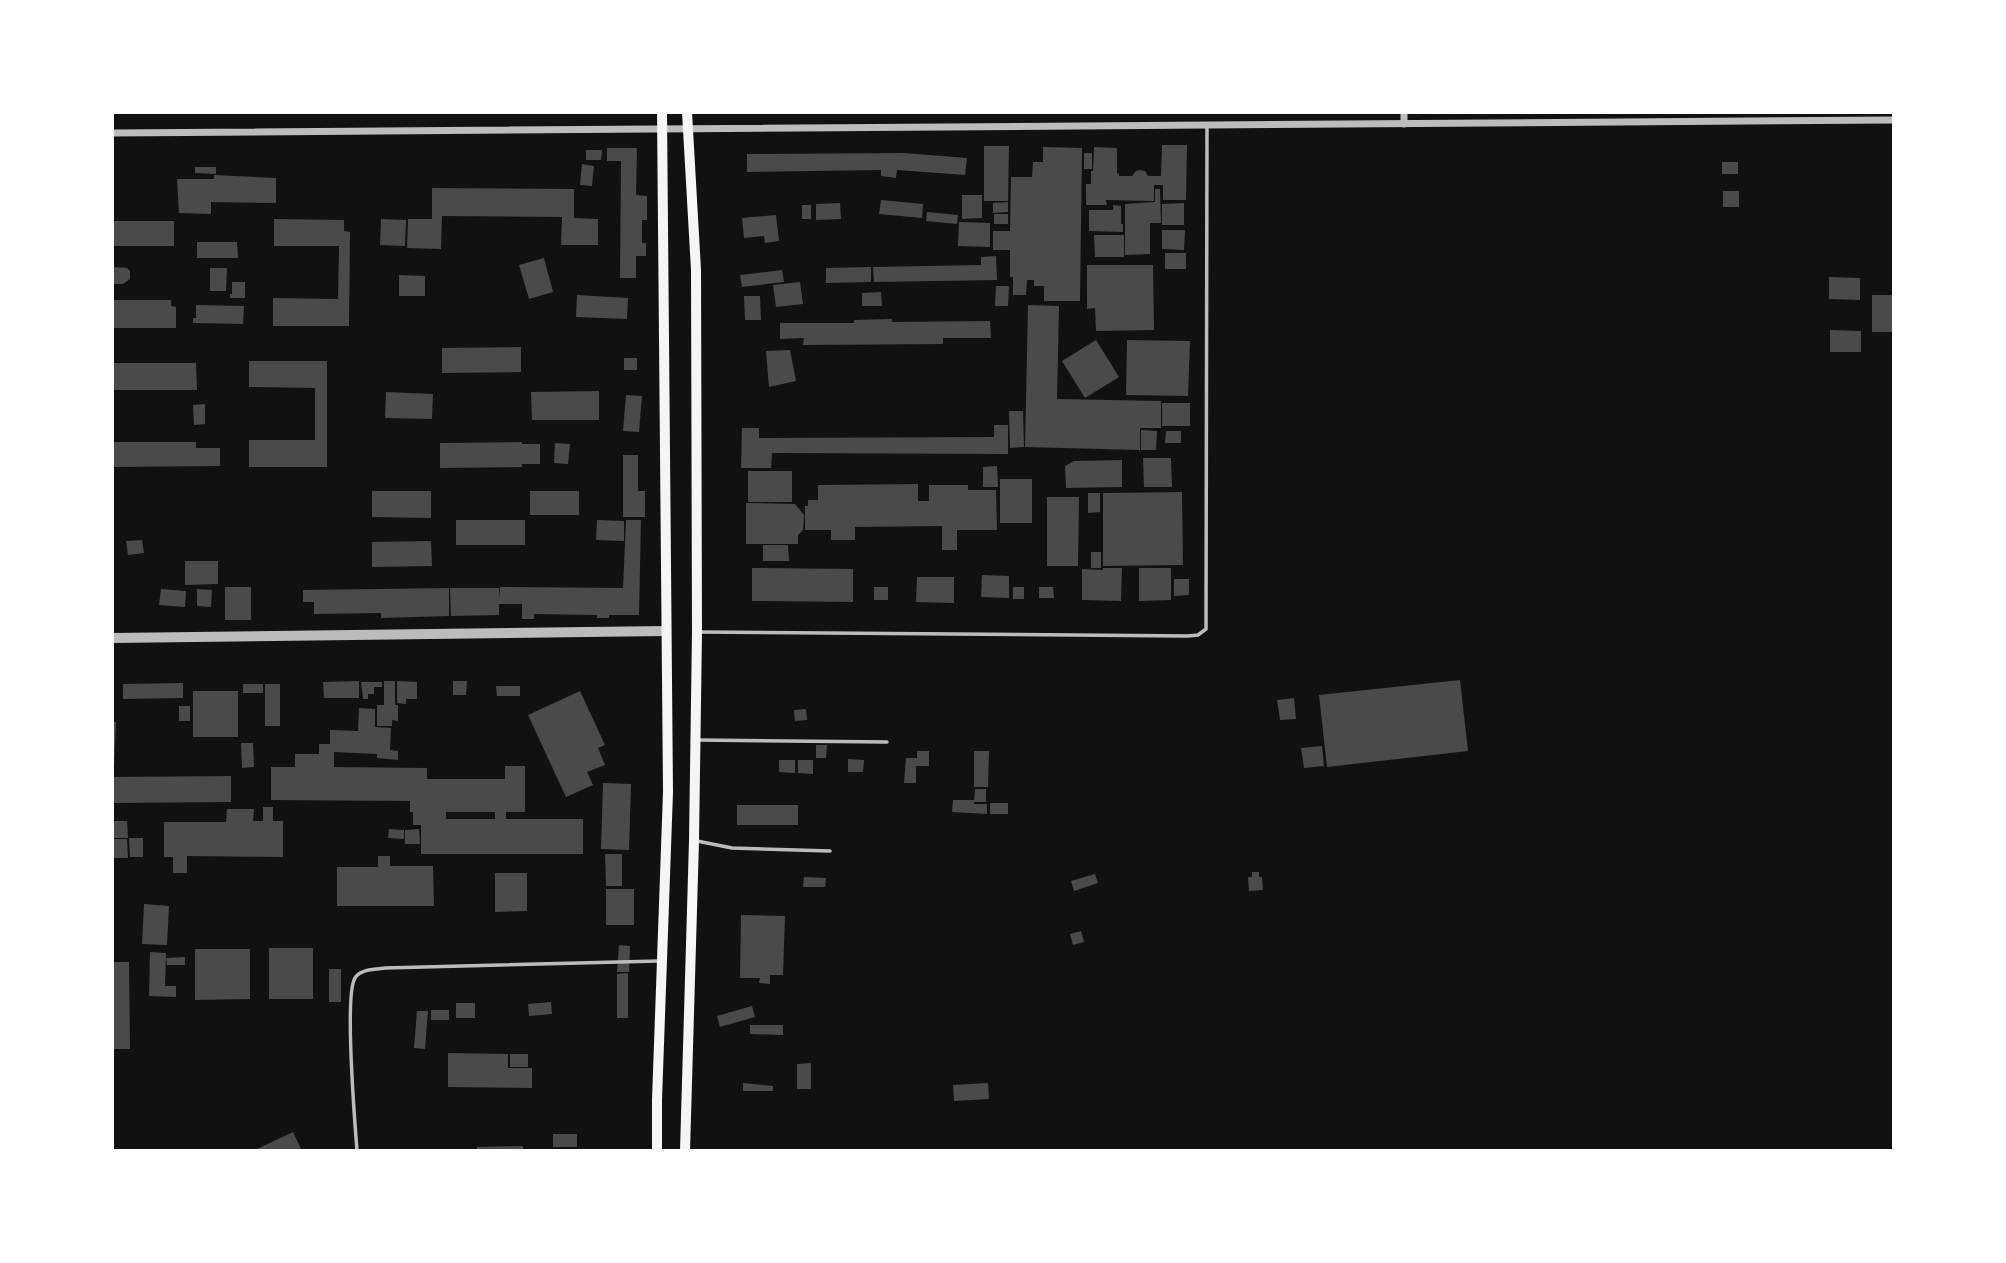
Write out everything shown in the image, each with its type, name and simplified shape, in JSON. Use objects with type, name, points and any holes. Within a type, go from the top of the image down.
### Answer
[{"type":"main road","points":[[657,1151],[668,792],[662,112]]},
{"type":"main road","points":[[685,1151],[697,632],[696,270],[687,112]]},
{"type":"street","points":[[1404,112],[1404,124]]},
{"type":"street","points":[[1747,112],[1747,121]]},
{"type":"street","points":[[112,133],[1894,120]]},
{"type":"street","points":[[112,638],[666,631]]},
{"type":"lane","points":[[697,632],[1188,636],[1198,635],[1206,629],[1207,126]]},
{"type":"lane","points":[[695,740],[887,742]]},
{"type":"lane","points":[[694,841],[733,848],[831,850]]},
{"type":"lane","points":[[357,1151],[350,1016],[354,979],[357,974],[367,970],[395,968],[663,961]]},
{"type":"building","points":[[1162,145],[1187,145],[1186,200],[1163,200],[1163,185],[1154,185],[1154,201],[1106,200],[1107,205],[1086,205],[1086,184],[1091,184],[1094,147],[1117,148],[1119,176],[1132,176],[1140,170],[1145,171],[1148,176],[1161,176]]},
{"type":"building","points":[[984,146],[1009,146],[1008,201],[984,201]]},
{"type":"building","points":[[1043,147],[1082,148],[1080,301],[1044,301],[1044,286],[1034,286],[1034,280],[1027,280],[1026,295],[1013,295],[1010,250],[993,250],[993,231],[1010,231],[1011,177],[1032,177],[1033,162],[1043,162]]},
{"type":"building","points":[[607,148],[637,148],[636,195],[647,196],[647,220],[642,220],[642,243],[646,243],[646,256],[636,256],[636,278],[620,278],[621,161],[607,161]]},
{"type":"building","points":[[586,150],[602,150],[601,160],[586,160]]},
{"type":"building","points":[[904,153],[967,158],[965,175],[897,170],[896,178],[881,176],[881,170],[747,172],[747,154]]},
{"type":"building","points":[[1084,153],[1092,153],[1092,169],[1084,169]]},
{"type":"building","points":[[1722,162],[1738,162],[1738,174],[1722,174]]},
{"type":"building","points":[[582,164],[594,166],[592,186],[580,185]]},
{"type":"building","points":[[195,167],[216,167],[216,174],[195,173]]},
{"type":"building","points":[[214,175],[276,178],[276,203],[211,202],[211,214],[179,213],[177,179],[214,179]]},
{"type":"building","points":[[432,188],[574,189],[574,218],[598,219],[598,245],[561,245],[562,217],[442,216],[441,249],[407,248],[408,219],[432,219]]},
{"type":"building","points":[[1155,189],[1160,189],[1161,223],[1150,223],[1150,254],[1125,255],[1125,204],[1155,202]]},
{"type":"building","points":[[1723,191],[1739,191],[1739,207],[1723,207]]},
{"type":"building","points":[[962,195],[982,195],[982,218],[962,219]]},
{"type":"building","points":[[881,200],[923,204],[922,218],[879,214]]},
{"type":"building","points":[[1008,202],[1008,212],[993,213],[993,203]]},
{"type":"building","points":[[840,203],[841,219],[816,220],[816,204]]},
{"type":"building","points":[[1184,203],[1184,225],[1162,225],[1162,204]]},
{"type":"building","points":[[802,205],[811,205],[811,219],[802,219]]},
{"type":"building","points":[[1113,205],[1121,206],[1123,232],[1089,231],[1089,210],[1113,210]]},
{"type":"building","points":[[927,212],[958,215],[957,224],[926,221]]},
{"type":"building","points":[[994,214],[1008,214],[1008,224],[994,224]]},
{"type":"building","points":[[776,215],[779,241],[765,243],[764,236],[744,238],[742,218]]},
{"type":"building","points":[[274,219],[344,220],[344,231],[350,232],[349,326],[273,326],[273,298],[338,299],[339,246],[274,246]]},
{"type":"building","points":[[381,219],[406,220],[405,246],[380,245]]},
{"type":"building","points":[[112,221],[174,221],[174,246],[112,246]]},
{"type":"building","points":[[959,222],[990,223],[990,247],[958,246]]},
{"type":"building","points":[[1162,230],[1185,230],[1184,250],[1162,249]]},
{"type":"building","points":[[1094,235],[1124,235],[1124,257],[1095,257]]},
{"type":"building","points":[[197,242],[237,242],[238,258],[197,258]]},
{"type":"building","points":[[1165,253],[1186,253],[1186,269],[1165,269]]},
{"type":"building","points":[[996,256],[997,280],[874,282],[873,267],[981,265],[981,257]]},
{"type":"building","points":[[544,258],[553,292],[529,299],[519,265]]},
{"type":"building","points":[[1087,265],[1153,265],[1154,330],[1096,331],[1095,308],[1087,309]]},
{"type":"building","points":[[112,267],[127,268],[130,271],[130,279],[123,284],[112,284]]},
{"type":"building","points":[[871,267],[871,282],[826,283],[826,268]]},
{"type":"building","points":[[210,268],[227,268],[226,291],[210,291]]},
{"type":"building","points":[[782,270],[784,282],[742,287],[740,275]]},
{"type":"building","points":[[399,275],[425,276],[425,296],[399,296]]},
{"type":"building","points":[[1829,277],[1860,278],[1860,300],[1829,299]]},
{"type":"building","points":[[232,282],[245,282],[245,298],[230,298]]},
{"type":"building","points":[[800,282],[803,304],[776,307],[773,285]]},
{"type":"building","points":[[996,286],[1009,286],[1008,306],[995,306]]},
{"type":"building","points":[[881,292],[882,306],[862,306],[862,293]]},
{"type":"building","points":[[577,295],[628,298],[627,319],[576,317]]},
{"type":"building","points":[[1872,295],[1894,295],[1894,332],[1872,332]]},
{"type":"building","points":[[744,296],[760,296],[761,320],[745,320]]},
{"type":"building","points":[[112,300],[171,300],[171,306],[176,307],[176,328],[112,328]]},
{"type":"building","points":[[196,305],[244,306],[243,324],[193,323],[193,318],[196,318]]},
{"type":"building","points":[[1028,305],[1059,306],[1057,399],[1161,401],[1161,428],[1140,428],[1140,450],[1025,447]]},
{"type":"building","points":[[892,319],[892,322],[990,321],[991,338],[943,338],[943,344],[803,345],[804,338],[780,339],[780,323],[854,323],[854,320]]},
{"type":"building","points":[[1830,330],[1861,331],[1861,352],[1830,352]]},
{"type":"building","points":[[1096,340],[1119,377],[1085,398],[1062,361]]},
{"type":"building","points":[[1127,340],[1190,341],[1188,396],[1126,395]]},
{"type":"building","points":[[521,347],[521,372],[442,373],[442,348]]},
{"type":"building","points":[[790,350],[796,381],[769,387],[766,351]]},
{"type":"building","points":[[624,358],[637,358],[637,370],[624,370]]},
{"type":"building","points":[[249,361],[327,361],[327,467],[249,467],[249,440],[315,440],[315,388],[249,387]]},
{"type":"building","points":[[112,363],[196,363],[197,390],[112,390]]},
{"type":"building","points":[[599,391],[599,420],[532,420],[531,392]]},
{"type":"building","points":[[386,392],[433,394],[432,419],[385,418]]},
{"type":"building","points":[[626,395],[642,396],[639,432],[623,431]]},
{"type":"building","points":[[1162,403],[1190,403],[1190,426],[1162,426]]},
{"type":"building","points":[[205,404],[205,424],[194,425],[193,405]]},
{"type":"building","points":[[1009,411],[1023,411],[1024,447],[1010,448]]},
{"type":"building","points":[[994,425],[1008,425],[1008,454],[772,453],[771,468],[741,468],[742,428],[759,428],[759,438],[994,437]]},
{"type":"building","points":[[1141,430],[1157,431],[1156,450],[1141,450]]},
{"type":"building","points":[[1166,431],[1181,431],[1181,443],[1165,443]]},
{"type":"building","points":[[112,442],[196,442],[196,448],[220,448],[220,466],[112,467]]},
{"type":"building","points":[[440,443],[540,444],[540,464],[522,464],[522,467],[440,468]]},
{"type":"building","points":[[555,443],[570,444],[568,464],[554,463]]},
{"type":"building","points":[[623,455],[638,455],[638,491],[645,491],[645,517],[623,517]]},
{"type":"building","points":[[1143,458],[1171,458],[1172,487],[1144,487]]},
{"type":"building","points":[[1122,460],[1122,487],[1066,488],[1065,466],[1074,461]]},
{"type":"building","points":[[997,466],[998,487],[983,487],[983,467]]},
{"type":"building","points":[[748,471],[792,471],[792,502],[748,502]]},
{"type":"building","points":[[1000,479],[1032,479],[1032,523],[1000,523]]},
{"type":"building","points":[[918,484],[918,501],[929,501],[929,485],[968,485],[968,490],[996,490],[997,530],[957,530],[957,550],[942,550],[942,526],[855,527],[855,540],[831,540],[831,530],[805,530],[805,506],[808,506],[808,500],[818,500],[818,485]]},
{"type":"building","points":[[372,491],[431,491],[431,518],[372,517]]},
{"type":"building","points":[[530,491],[579,491],[579,515],[530,515]]},
{"type":"building","points":[[1182,492],[1183,565],[1103,566],[1103,493]]},
{"type":"building","points":[[1088,493],[1100,493],[1100,512],[1088,513]]},
{"type":"building","points":[[1047,497],[1079,497],[1078,566],[1047,566]]},
{"type":"building","points":[[746,503],[795,504],[804,515],[798,544],[746,544]]},
{"type":"building","points":[[456,520],[525,520],[525,545],[456,545]]},
{"type":"building","points":[[597,520],[624,521],[624,541],[596,540]]},
{"type":"building","points":[[626,520],[641,520],[639,615],[609,615],[609,618],[597,618],[597,615],[534,614],[534,619],[522,619],[522,604],[499,604],[499,615],[451,616],[450,588],[499,588],[500,598],[500,587],[623,588]]},
{"type":"building","points":[[142,540],[144,553],[128,555],[126,541]]},
{"type":"building","points":[[431,541],[432,566],[372,567],[372,542]]},
{"type":"building","points":[[763,545],[788,545],[789,561],[763,561]]},
{"type":"building","points":[[1091,552],[1101,552],[1101,568],[1091,568]]},
{"type":"building","points":[[185,561],[218,561],[218,584],[185,585]]},
{"type":"building","points":[[752,568],[853,569],[853,602],[752,601]]},
{"type":"building","points":[[1122,568],[1121,601],[1082,600],[1082,569]]},
{"type":"building","points":[[1139,568],[1171,568],[1171,600],[1139,601]]},
{"type":"building","points":[[982,575],[1009,576],[1009,598],[981,597]]},
{"type":"building","points":[[917,577],[954,577],[954,603],[916,602]]},
{"type":"building","points":[[1174,579],[1189,579],[1189,595],[1174,596]]},
{"type":"building","points":[[225,587],[251,587],[251,620],[225,620]]},
{"type":"building","points":[[874,587],[888,587],[888,600],[874,600]]},
{"type":"building","points":[[1013,587],[1024,587],[1024,599],[1013,599]]},
{"type":"building","points":[[1039,587],[1053,587],[1054,598],[1039,598]]},
{"type":"building","points":[[449,588],[449,616],[381,618],[381,613],[314,614],[314,602],[303,602],[303,590]]},
{"type":"building","points":[[161,589],[186,591],[185,607],[159,605]]},
{"type":"building","points":[[197,589],[212,590],[211,607],[197,606]]},
{"type":"building","points":[[1460,680],[1468,751],[1327,767],[1319,695]]},
{"type":"building","points":[[359,681],[359,698],[324,698],[323,682]]},
{"type":"building","points":[[384,681],[395,681],[398,721],[392,720],[392,726],[377,726],[377,705],[384,705]]},
{"type":"building","points":[[397,681],[417,682],[417,699],[406,699],[406,704],[397,703]]},
{"type":"building","points":[[453,681],[467,681],[466,695],[453,695]]},
{"type":"building","points":[[361,682],[382,682],[382,687],[374,687],[374,694],[368,694],[368,699],[363,699]]},
{"type":"building","points":[[183,683],[183,698],[123,699],[123,684]]},
{"type":"building","points":[[243,684],[263,684],[263,693],[243,693]]},
{"type":"building","points":[[265,684],[280,684],[280,726],[265,726]]},
{"type":"building","points":[[496,686],[520,686],[520,696],[497,696]]},
{"type":"building","points":[[193,691],[238,691],[238,737],[193,737]]},
{"type":"building","points":[[580,691],[605,745],[598,748],[605,765],[587,772],[593,785],[566,797],[528,715]]},
{"type":"building","points":[[1294,698],[1296,719],[1280,720],[1277,700]]},
{"type":"building","points":[[179,706],[190,706],[190,721],[179,721]]},
{"type":"building","points":[[359,708],[375,709],[375,727],[391,728],[390,750],[398,751],[398,760],[377,758],[377,754],[334,752],[334,767],[427,768],[427,779],[505,779],[505,766],[525,766],[525,812],[506,812],[506,819],[583,819],[583,854],[421,854],[421,825],[413,825],[410,801],[271,800],[271,767],[295,767],[295,754],[319,754],[319,744],[330,744],[330,730],[358,731]],"holes":[[[446,812],[495,812],[495,819],[446,819]]]},
{"type":"building","points":[[806,709],[807,720],[795,721],[794,710]]},
{"type":"building","points":[[112,722],[116,722],[114,767],[112,767]]},
{"type":"building","points":[[241,743],[253,743],[254,767],[242,768]]},
{"type":"building","points":[[816,745],[827,745],[826,758],[816,758]]},
{"type":"building","points":[[1322,746],[1324,766],[1304,768],[1301,748]]},
{"type":"building","points":[[917,751],[929,751],[929,766],[916,766],[916,783],[904,783],[906,758],[917,758]]},
{"type":"building","points":[[974,751],[989,751],[988,787],[974,787]]},
{"type":"building","points":[[848,759],[864,760],[863,772],[848,772]]},
{"type":"building","points":[[779,760],[795,760],[795,773],[779,772]]},
{"type":"building","points":[[798,760],[813,760],[813,774],[798,773]]},
{"type":"building","points":[[231,776],[231,802],[112,803],[112,777]]},
{"type":"building","points":[[603,783],[631,784],[629,850],[601,849]]},
{"type":"building","points":[[975,789],[986,789],[986,802],[974,802]]},
{"type":"building","points":[[953,800],[974,800],[974,804],[987,804],[987,814],[952,812]]},
{"type":"building","points":[[990,803],[1008,803],[1008,814],[990,814]]},
{"type":"building","points":[[737,805],[798,805],[798,825],[737,825]]},
{"type":"building","points":[[263,807],[273,807],[273,821],[283,821],[283,857],[187,856],[187,873],[173,873],[173,857],[164,857],[164,822],[226,822],[227,809],[254,809],[253,821],[263,821]]},
{"type":"building","points":[[112,821],[127,821],[128,838],[112,838]]},
{"type":"building","points":[[389,829],[404,830],[404,839],[388,838]]},
{"type":"building","points":[[419,829],[420,844],[405,844],[405,830]]},
{"type":"building","points":[[129,838],[143,838],[143,857],[130,857]]},
{"type":"building","points":[[112,839],[127,839],[128,858],[112,858]]},
{"type":"building","points":[[605,854],[622,854],[622,886],[606,886]]},
{"type":"building","points":[[378,856],[390,856],[390,866],[433,866],[434,906],[337,906],[337,867],[378,867]]},
{"type":"building","points":[[1252,872],[1259,872],[1263,890],[1249,891],[1248,877],[1252,877]]},
{"type":"building","points":[[495,873],[527,873],[527,911],[495,912]]},
{"type":"building","points":[[1095,874],[1098,883],[1074,891],[1071,881]]},
{"type":"building","points":[[804,877],[826,878],[825,887],[803,887]]},
{"type":"building","points":[[606,889],[634,889],[634,925],[606,925]]},
{"type":"building","points":[[144,904],[169,906],[167,945],[142,944]]},
{"type":"building","points":[[741,915],[785,916],[783,975],[770,975],[770,984],[759,983],[760,978],[740,978]]},
{"type":"building","points":[[1081,931],[1084,942],[1073,945],[1070,934]]},
{"type":"building","points":[[619,945],[630,946],[629,972],[617,972]]},
{"type":"building","points":[[269,948],[313,948],[313,999],[269,999]]},
{"type":"building","points":[[195,949],[250,949],[250,999],[195,1000]]},
{"type":"building","points":[[150,952],[166,953],[165,986],[176,986],[176,997],[149,996]]},
{"type":"building","points":[[185,957],[185,965],[167,965],[166,958]]},
{"type":"building","points":[[112,962],[129,962],[130,1049],[112,1049]]},
{"type":"building","points":[[329,969],[341,969],[341,1002],[329,1002]]},
{"type":"building","points":[[628,973],[628,1018],[617,1018],[617,974]]},
{"type":"building","points":[[551,1002],[552,1014],[529,1016],[528,1004]]},
{"type":"building","points":[[456,1003],[475,1003],[475,1018],[456,1018]]},
{"type":"building","points":[[752,1006],[755,1017],[720,1027],[717,1016]]},
{"type":"building","points":[[431,1010],[449,1010],[449,1020],[431,1020]]},
{"type":"building","points":[[417,1011],[428,1011],[425,1049],[414,1048]]},
{"type":"building","points":[[750,1025],[783,1025],[783,1035],[750,1034]]},
{"type":"building","points":[[448,1053],[508,1054],[508,1068],[532,1068],[532,1088],[448,1087]]},
{"type":"building","points":[[510,1054],[528,1054],[528,1067],[510,1067]]},
{"type":"building","points":[[811,1063],[811,1089],[797,1089],[797,1064]]},
{"type":"building","points":[[743,1083],[773,1086],[773,1091],[743,1091]]},
{"type":"building","points":[[988,1083],[989,1099],[954,1101],[953,1085]]},
{"type":"building","points":[[293,1132],[302,1151],[253,1151]]},
{"type":"building","points":[[553,1134],[577,1134],[577,1147],[553,1147]]},
{"type":"building","points":[[523,1146],[523,1151],[477,1151],[477,1147]]}]
